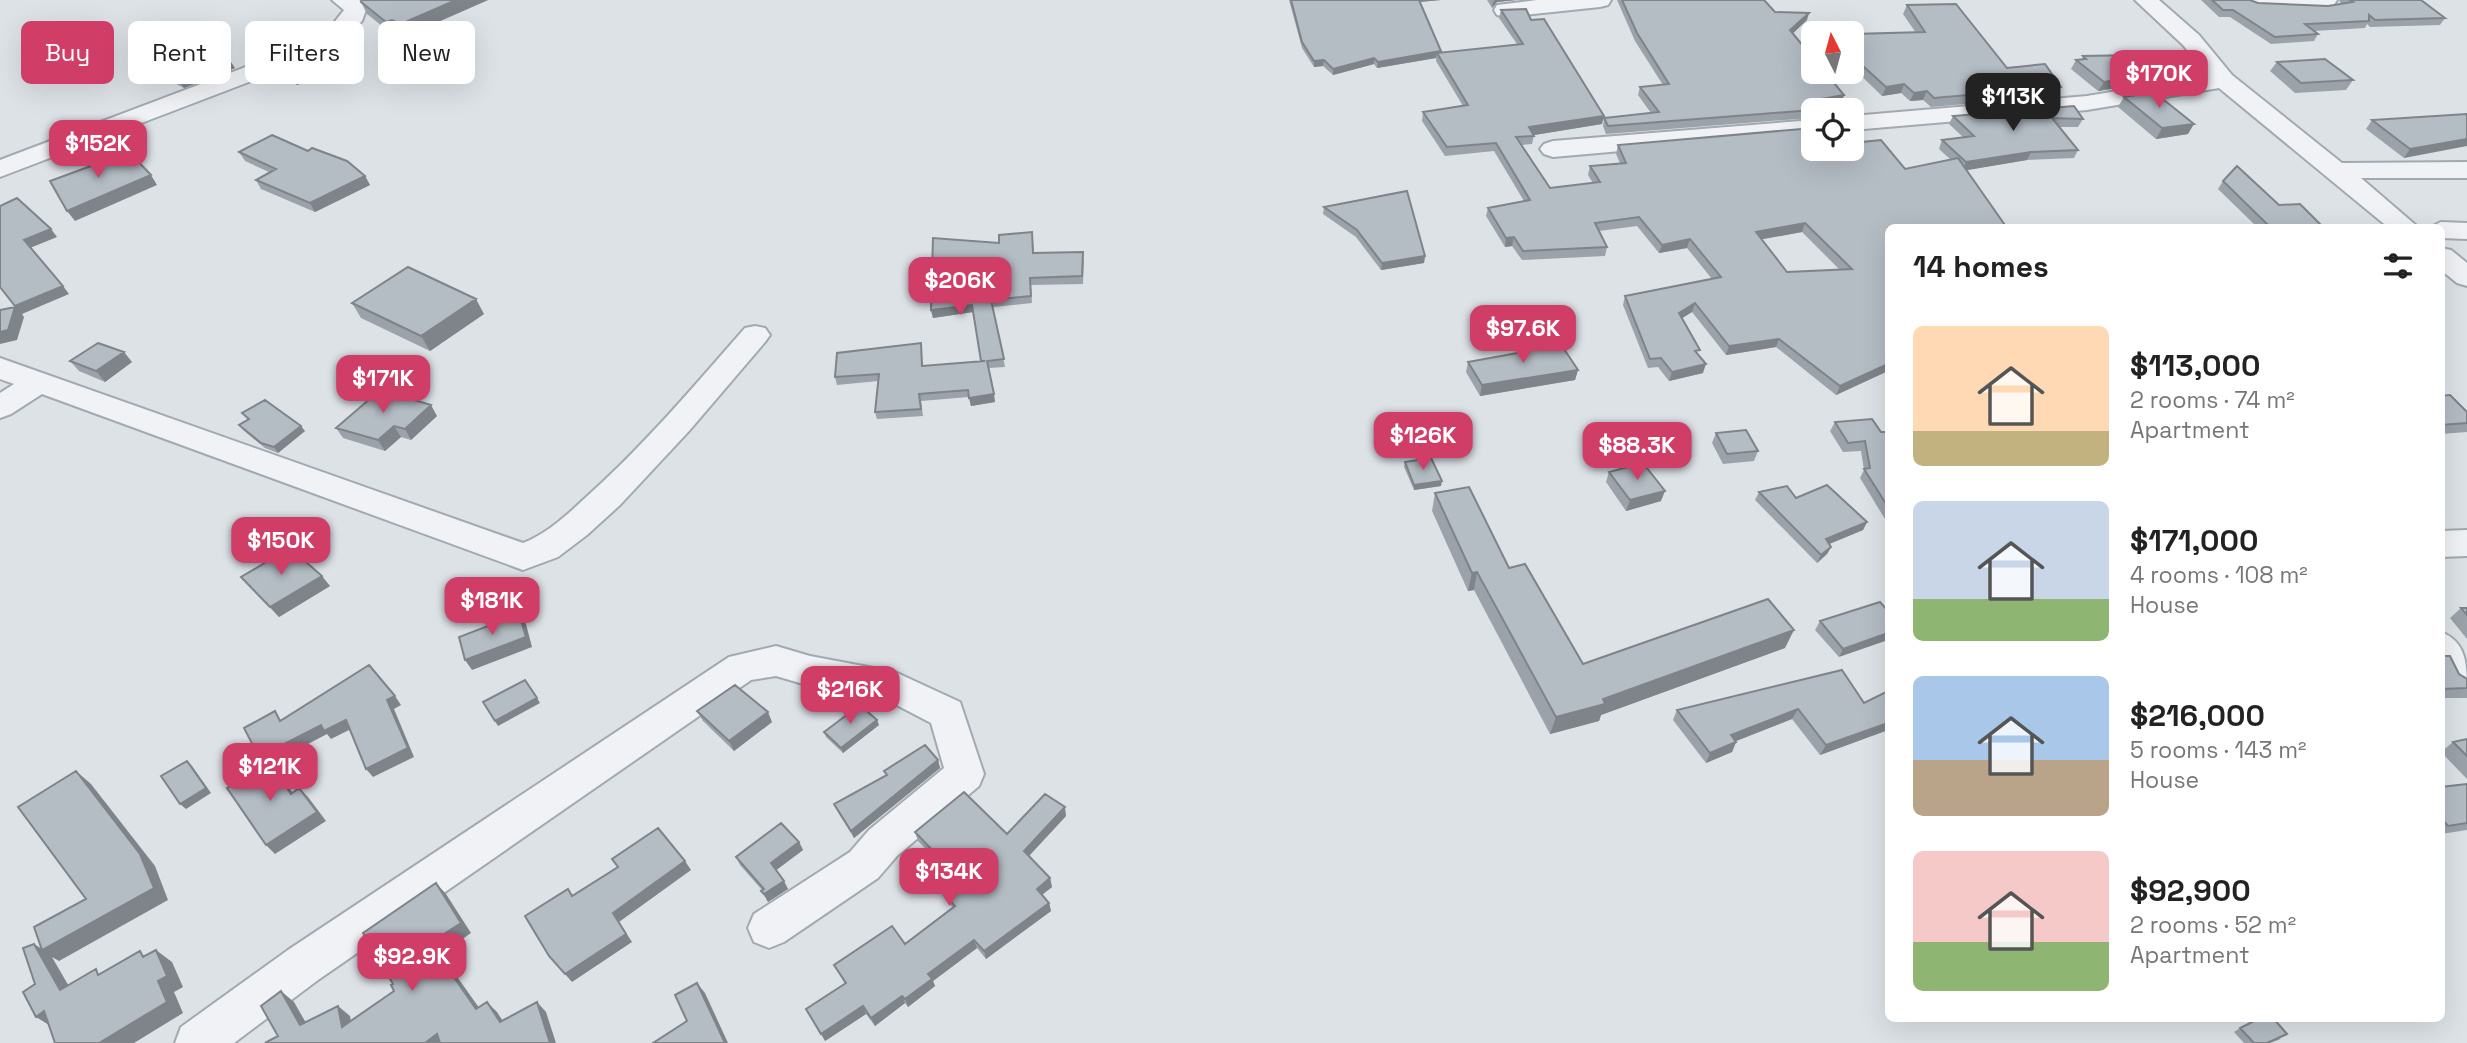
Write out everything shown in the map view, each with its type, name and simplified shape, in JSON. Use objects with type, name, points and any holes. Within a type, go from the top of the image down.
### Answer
[{"type":"street","points":[[0,169],[251,74],[337,34],[355,16],[356,7],[342,0]]},
{"type":"street","points":[[1505,10],[1600,0]]},
{"type":"street","points":[[2146,0],[2191,40],[2224,80],[2340,171],[2401,224]]},
{"type":"street","points":[[2255,0],[2305,4],[2324,3],[2326,0]]},
{"type":"street","points":[[1864,122],[2087,103],[2224,80]]},
{"type":"street","points":[[1553,149],[1801,128]]},
{"type":"street","points":[[2340,171],[2467,170]]},
{"type":"street","points":[[2445,230],[2467,231]]},
{"type":"street","points":[[2445,259],[2467,277]]},
{"type":"street","points":[[0,368],[523,557],[538,553],[604,503],[755,335]]},
{"type":"street","points":[[0,407],[40,382]]},
{"type":"street","points":[[2445,544],[2467,543]]},
{"type":"street","points":[[2445,651],[2467,678]]},
{"type":"street","points":[[197,1043],[303,965],[742,667],[776,662],[810,671],[856,678],[895,687],[947,713],[965,774],[883,842],[864,865],[769,928]]},
{"type":"building","points":[[456,0],[408,21],[385,21],[361,2]]},
{"type":"building","points":[[1291,0],[1419,0],[1441,51],[1378,62],[1374,58],[1333,69],[1324,60],[1314,61],[1302,42]]},
{"type":"building","points":[[1622,0],[1764,0],[1775,12],[1809,13],[1790,30],[1801,43],[1801,84],[1835,84],[1844,95],[1801,98],[1801,111],[1608,126],[1604,118],[1659,112],[1640,87],[1669,84],[1637,33]]},
{"type":"building","points":[[2212,0],[2328,6],[2353,2],[2350,0],[2421,0],[2445,18],[2375,20],[2369,15],[2369,21],[2305,24],[2318,34],[2275,37],[2233,10],[2223,10]]},
{"type":"building","points":[[1956,4],[2007,68],[2045,64],[2061,87],[1934,98],[1927,91],[1914,93],[1904,84],[1886,87],[1864,67],[1864,34],[1925,32],[1907,5]]},
{"type":"building","points":[[1526,9],[1531,20],[1544,19],[1604,116],[1529,127],[1534,136],[1516,137],[1550,188],[1600,182],[1590,166],[1626,163],[1618,145],[1801,129],[1801,161],[1864,161],[1864,142],[1881,140],[1905,169],[1958,158],[2004,224],[1885,224],[1885,365],[1840,386],[1779,339],[1729,346],[1695,303],[1679,313],[1700,350],[1695,351],[1706,364],[1672,372],[1661,358],[1650,359],[1625,296],[1721,277],[1690,239],[1662,245],[1639,217],[1595,223],[1607,247],[1523,251],[1514,237],[1506,238],[1488,208],[1530,200],[1496,143],[1447,147],[1423,112],[1468,105],[1437,53],[1523,44],[1501,10]],"holes":[[[1805,223],[1852,269],[1787,272],[1756,232]]]},
{"type":"building","points":[[2138,55],[2154,73],[2104,82],[2076,60],[2086,59],[2083,56]]},
{"type":"building","points":[[2325,59],[2353,80],[2301,83],[2277,62]]},
{"type":"building","points":[[2154,92],[2194,124],[2162,128],[2124,97]]},
{"type":"building","points":[[2074,106],[2083,119],[2052,118],[2078,150],[2031,152],[1966,162],[1942,140],[1974,136],[1953,116]]},
{"type":"building","points":[[2467,114],[2467,139],[2410,149],[2372,120]]},
{"type":"building","points":[[272,135],[308,151],[312,148],[347,161],[365,176],[310,203],[256,180],[276,169],[239,152]]},
{"type":"building","points":[[129,152],[151,175],[67,211],[50,181]]},
{"type":"building","points":[[2237,166],[2279,205],[2300,204],[2320,224],[2267,224],[2223,181]]},
{"type":"building","points":[[1407,191],[1425,256],[1382,263],[1357,230],[1324,207]]},
{"type":"building","points":[[17,198],[51,229],[24,240],[63,286],[15,306],[0,287],[0,206]]},
{"type":"building","points":[[1032,232],[1033,253],[1083,252],[1082,276],[1030,278],[1031,296],[991,300],[1004,359],[987,361],[994,394],[969,398],[968,390],[919,394],[921,409],[875,412],[879,374],[835,377],[837,353],[921,343],[922,366],[985,361],[981,361],[972,305],[931,310],[933,238],[999,243],[999,235]]},
{"type":"building","points":[[408,267],[476,299],[421,336],[352,303]]},
{"type":"building","points":[[15,307],[8,330],[0,332],[0,310]]},
{"type":"building","points":[[98,343],[124,352],[96,371],[70,361]]},
{"type":"building","points":[[1560,343],[1578,370],[1482,385],[1468,362],[1523,352]]},
{"type":"building","points":[[380,390],[431,405],[405,429],[394,426],[378,440],[336,428]]},
{"type":"building","points":[[2450,395],[2467,412],[2467,423],[2445,425],[2445,396]]},
{"type":"building","points":[[265,400],[301,426],[274,447],[261,443],[239,425],[249,419],[242,413]]},
{"type":"building","points":[[1872,419],[1881,432],[1885,432],[1885,502],[1864,469],[1870,468],[1865,441],[1848,443],[1835,422]]},
{"type":"building","points":[[1746,430],[1758,451],[1727,454],[1716,433]]},
{"type":"building","points":[[1431,458],[1442,481],[1414,485],[1405,462]]},
{"type":"building","points":[[1643,463],[1665,491],[1630,500],[1609,472]]},
{"type":"building","points":[[1827,485],[1867,522],[1826,539],[1831,547],[1821,555],[1759,492],[1787,486],[1796,498]]},
{"type":"building","points":[[1469,487],[1509,568],[1525,564],[1583,664],[1768,599],[1794,630],[1603,699],[1605,704],[1556,717],[1477,572],[1472,573],[1435,493]]},
{"type":"building","points":[[290,548],[322,576],[270,607],[241,577]]},
{"type":"building","points":[[1880,602],[1885,608],[1885,634],[1843,649],[1820,621]]},
{"type":"building","points":[[519,614],[526,637],[465,660],[459,637]]},
{"type":"building","points":[[2445,656],[2450,656],[2459,674],[2467,679],[2467,688],[2445,689]]},
{"type":"building","points":[[369,665],[395,696],[387,700],[408,748],[366,769],[346,720],[324,731],[321,725],[259,757],[244,728],[275,711],[280,721]]},
{"type":"building","points":[[1842,670],[1864,703],[1885,692],[1885,724],[1826,745],[1798,709],[1731,735],[1736,742],[1710,753],[1677,710]]},
{"type":"building","points":[[525,680],[537,698],[495,721],[483,702]]},
{"type":"building","points":[[735,685],[768,712],[729,741],[697,711]]},
{"type":"building","points":[[860,705],[877,720],[841,748],[824,732]]},
{"type":"building","points":[[2467,739],[2467,756],[2453,742]]},
{"type":"building","points":[[925,745],[938,760],[851,831],[834,804],[887,775],[884,771]]},
{"type":"building","points":[[187,761],[206,788],[180,804],[161,776]]},
{"type":"building","points":[[269,762],[291,794],[299,788],[317,812],[266,845],[227,788]]},
{"type":"building","points":[[76,771],[140,854],[154,888],[42,950],[34,927],[86,899],[18,807]]},
{"type":"building","points":[[2467,784],[2467,823],[2448,826],[2445,823],[2445,787]]},
{"type":"building","points":[[964,792],[1007,834],[1045,794],[1065,807],[1024,851],[1050,878],[1037,889],[1049,903],[984,951],[974,940],[928,974],[932,979],[905,999],[902,996],[871,1018],[863,1006],[821,1034],[806,1009],[846,983],[834,965],[892,926],[905,944],[955,906],[945,894],[962,881],[915,832]]},
{"type":"building","points":[[781,823],[799,842],[771,863],[784,881],[764,894],[761,891],[764,889],[736,857]]},
{"type":"building","points":[[658,828],[685,861],[613,913],[626,934],[565,974],[549,956],[525,916],[568,889],[572,896],[618,867],[612,859]]},
{"type":"building","points":[[436,883],[461,923],[430,943],[476,1009],[487,1002],[500,1022],[537,1002],[550,1043],[440,1043],[437,1034],[425,1043],[265,1043],[278,1036],[261,1006],[281,991],[300,1025],[338,1006],[342,1027],[394,991],[391,985],[393,984],[363,933]]},
{"type":"building","points":[[34,944],[60,990],[96,969],[98,975],[140,951],[143,957],[156,950],[167,976],[158,981],[167,1002],[99,1043],[55,1043],[44,1011],[36,1017],[23,992],[35,984],[23,948]]},
{"type":"building","points":[[697,983],[725,1043],[653,1043],[687,1021],[675,995]]},
{"type":"building","points":[[2252,1022],[2276,1022],[2287,1034],[2267,1043],[2254,1043],[2240,1028]]}]
